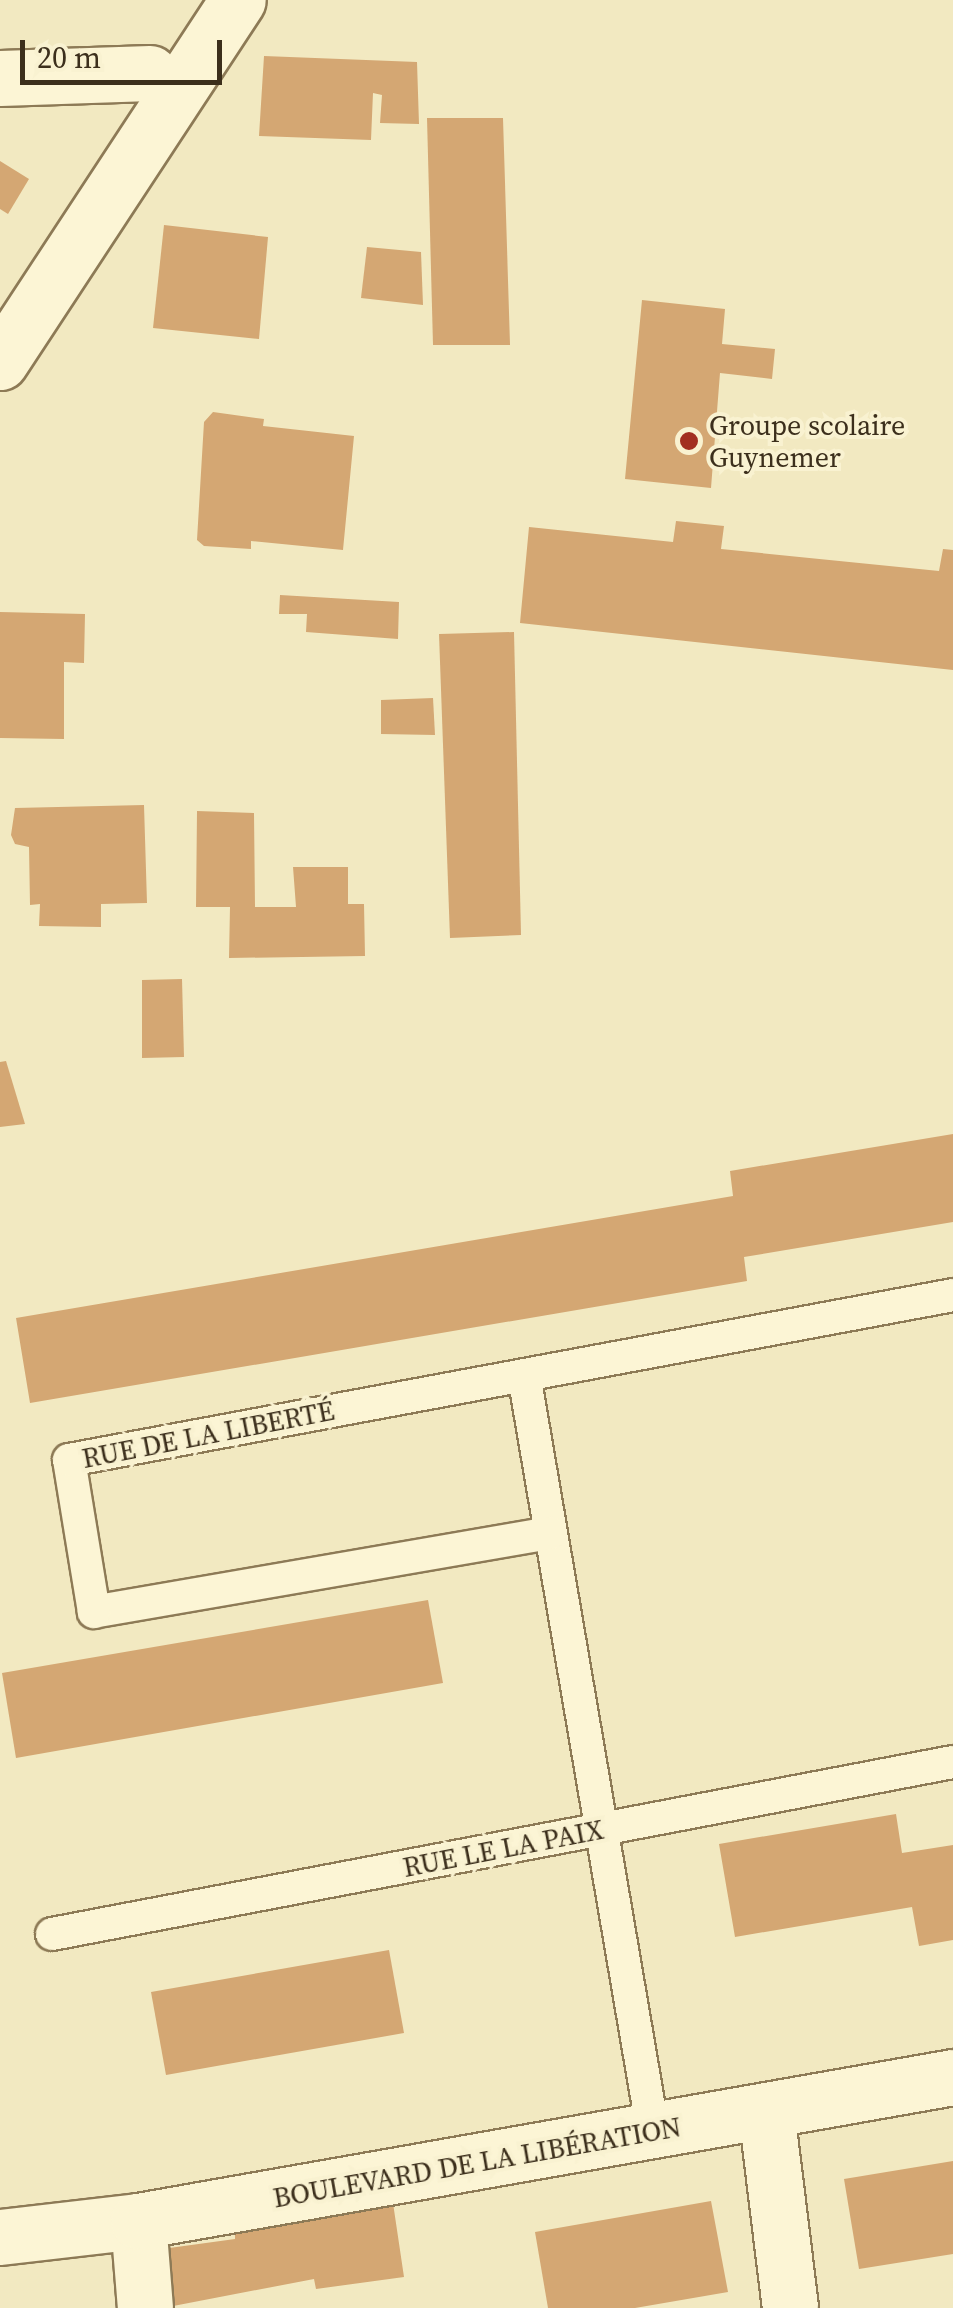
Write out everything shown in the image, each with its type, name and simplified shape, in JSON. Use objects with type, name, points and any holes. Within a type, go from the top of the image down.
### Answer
[{"type":"street","points":[[0,362],[238,0]]},
{"type":"street","points":[[0,78],[150,73]]},
{"type":"street","name":"BOULEVARD DE LA LIBÉRATION","points":[[0,2238],[138,2222],[953,2077]]},
{"type":"street","points":[[766,2112],[790,2308]]},
{"type":"street","points":[[138,2222],[145,2308]]},
{"type":"lane","name":"RUE DE LA LIBERTÉ","points":[[550,1533],[94,1612],[69,1460],[953,1295]]},
{"type":"lane","points":[[524,1375],[653,2132]]},
{"type":"lane","name":"RUE LE LA PAIX","points":[[52,1934],[953,1762]]},
{"type":"building","points":[[264,56],[417,62],[419,124],[380,123],[382,95],[373,93],[371,140],[259,136]]},
{"type":"building","points":[[427,118],[503,118],[510,345],[433,345]]},
{"type":"building","points":[[0,161],[29,179],[8,214],[0,209]]},
{"type":"building","points":[[164,225],[268,237],[259,339],[153,328]]},
{"type":"building","points":[[367,247],[421,252],[423,305],[361,298]]},
{"type":"building","points":[[642,300],[725,309],[722,344],[775,349],[772,379],[720,373],[711,488],[625,479]]},
{"type":"building","points":[[213,412],[264,419],[263,426],[354,436],[343,550],[251,541],[251,549],[204,546],[197,540],[204,422]]},
{"type":"building","points":[[676,521],[724,526],[721,549],[939,571],[943,549],[953,550],[953,670],[520,623],[529,527],[673,542]]},
{"type":"building","points":[[280,595],[399,602],[398,639],[306,632],[307,614],[279,614]]},
{"type":"building","points":[[0,612],[85,614],[84,663],[64,662],[64,739],[0,738]]},
{"type":"building","points":[[514,632],[521,935],[450,938],[439,634]]},
{"type":"building","points":[[433,698],[435,735],[381,734],[381,700]]},
{"type":"building","points":[[144,805],[147,903],[101,904],[101,927],[39,926],[40,904],[30,905],[29,847],[15,844],[11,835],[15,808]]},
{"type":"building","points":[[197,811],[254,813],[255,907],[296,907],[293,867],[348,867],[348,904],[364,904],[365,956],[229,958],[230,907],[196,907]]},
{"type":"building","points":[[182,979],[184,1057],[142,1058],[142,980]]},
{"type":"building","points":[[6,1061],[25,1124],[0,1127],[0,1062]]},
{"type":"building","points":[[953,1134],[953,1222],[744,1257],[747,1281],[30,1403],[16,1318],[733,1196],[730,1171]]},
{"type":"building","points":[[428,1600],[443,1683],[16,1758],[2,1673]]},
{"type":"building","points":[[896,1814],[902,1853],[953,1845],[953,1940],[919,1946],[912,1907],[735,1937],[719,1844]]},
{"type":"building","points":[[389,1950],[404,2033],[166,2075],[151,1992]]},
{"type":"building","points":[[953,2161],[953,2254],[859,2269],[844,2179]]},
{"type":"building","points":[[711,2201],[728,2292],[635,2308],[548,2308],[535,2232]]},
{"type":"building","points":[[393,2203],[404,2277],[316,2289],[314,2279],[168,2307],[162,2249],[235,2239],[235,2234]]},
{"type":"place","name":"Groupe scolaire Guynemer","points":[[689,441]]}]
